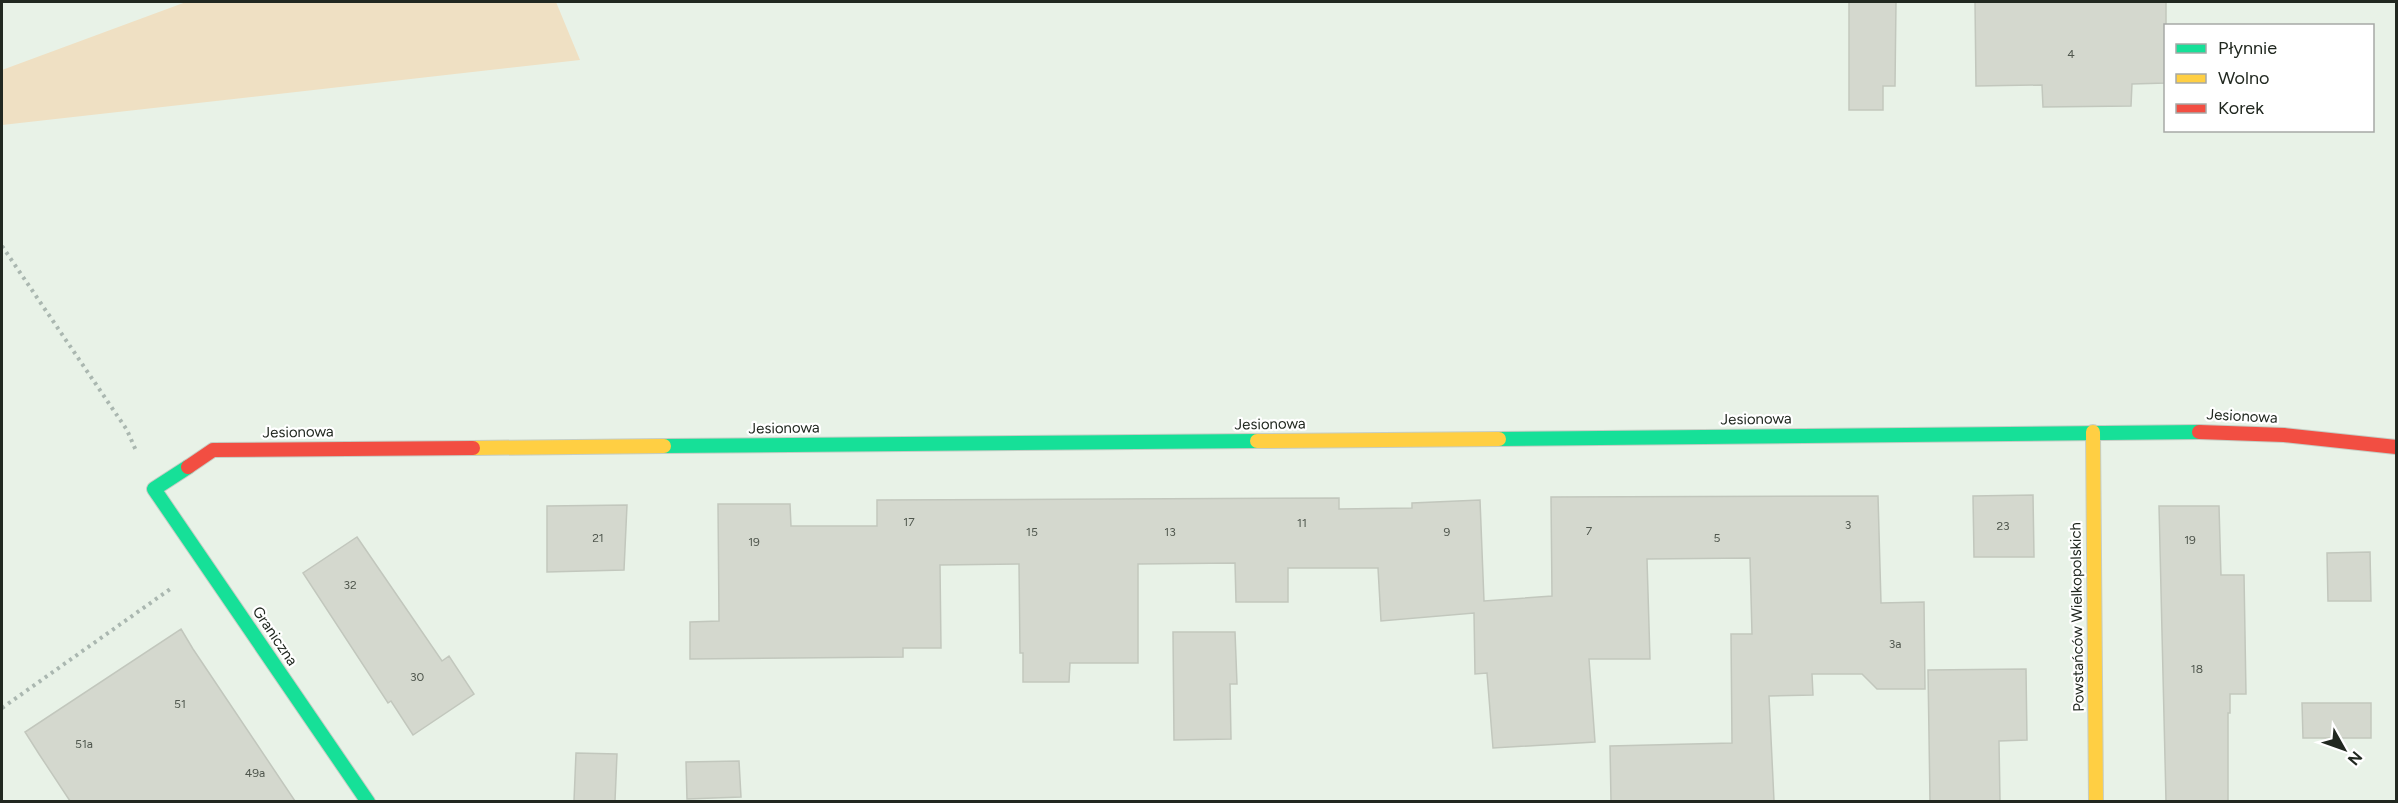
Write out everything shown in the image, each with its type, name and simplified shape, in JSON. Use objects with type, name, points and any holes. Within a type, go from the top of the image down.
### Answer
[{"type":"street","name":"Jesionowa","points":[[154,489],[213,450],[2176,430],[2262,433],[2351,440],[2397,447]]},
{"type":"street","name":"Powstańców Wielkopolskich","points":[[2093,432],[2096,801]]},
{"type":"street","name":"Graniczna","points":[[154,489],[368,801]]},
{"type":"path","points":[[2,246],[127,430],[154,489]]},
{"type":"path","points":[[2,708],[206,565]]},
{"type":"shaded area","points":[[186,2],[556,2],[580,60],[2,125],[2,70]]},
{"type":"building","points":[[1849,2],[1896,2],[1895,86],[1883,86],[1883,110],[1849,110]]},
{"type":"building","points":[[1975,2],[2166,2],[2164,83],[2132,84],[2131,106],[2043,107],[2042,85],[1976,86]]},
{"type":"building","points":[[2033,495],[2034,557],[1974,557],[1973,496]]},
{"type":"building","points":[[1878,496],[1881,603],[1924,602],[1925,689],[1877,689],[1862,674],[1812,674],[1813,695],[1769,696],[1774,801],[1611,801],[1610,746],[1732,743],[1731,634],[1752,634],[1750,558],[1647,559],[1650,659],[1589,659],[1595,742],[1493,748],[1487,673],[1475,674],[1474,613],[1381,621],[1378,568],[1288,568],[1288,602],[1236,602],[1235,563],[1138,564],[1138,663],[1070,663],[1069,682],[1023,682],[1023,653],[1020,653],[1019,564],[940,565],[941,648],[903,648],[903,657],[690,659],[690,622],[719,621],[718,504],[790,504],[791,526],[877,526],[877,500],[1339,498],[1339,509],[1412,508],[1412,503],[1480,500],[1484,601],[1552,596],[1551,497]]},
{"type":"building","points":[[627,505],[624,570],[547,572],[547,506]]},
{"type":"building","points":[[2159,506],[2219,506],[2221,575],[2244,575],[2246,694],[2230,694],[2228,801],[2166,801]]},
{"type":"building","points":[[357,537],[442,661],[449,656],[474,694],[413,735],[391,701],[388,703],[303,573]]},
{"type":"building","points":[[2370,552],[2371,601],[2328,601],[2327,553]]},
{"type":"building","points":[[181,629],[295,801],[70,801],[25,732]]},
{"type":"building","points":[[1173,632],[1235,632],[1237,684],[1230,684],[1231,739],[1174,740]]},
{"type":"building","points":[[2026,669],[2027,740],[1999,741],[2000,801],[1930,801],[1928,670]]},
{"type":"building","points":[[2302,703],[2371,703],[2371,738],[2303,738]]},
{"type":"building","points":[[576,753],[617,754],[615,801],[574,801]]},
{"type":"building","points":[[739,761],[741,797],[687,799],[686,762]]},
{"type":"traffic: fast","points":[[1499,439],[2199,432]]},
{"type":"traffic: fast","points":[[664,446],[1257,441]]},
{"type":"traffic: fast","points":[[188,467],[154,489],[368,802]]},
{"type":"traffic: slow","points":[[2093,432],[2096,802]]},
{"type":"traffic: slow","points":[[1257,441],[1499,439]]},
{"type":"traffic: slow","points":[[473,448],[664,446]]},
{"type":"traffic: jam","points":[[2199,432],[2284,435],[2396,447]]},
{"type":"traffic: jam","points":[[188,467],[213,450],[473,448]]}]
